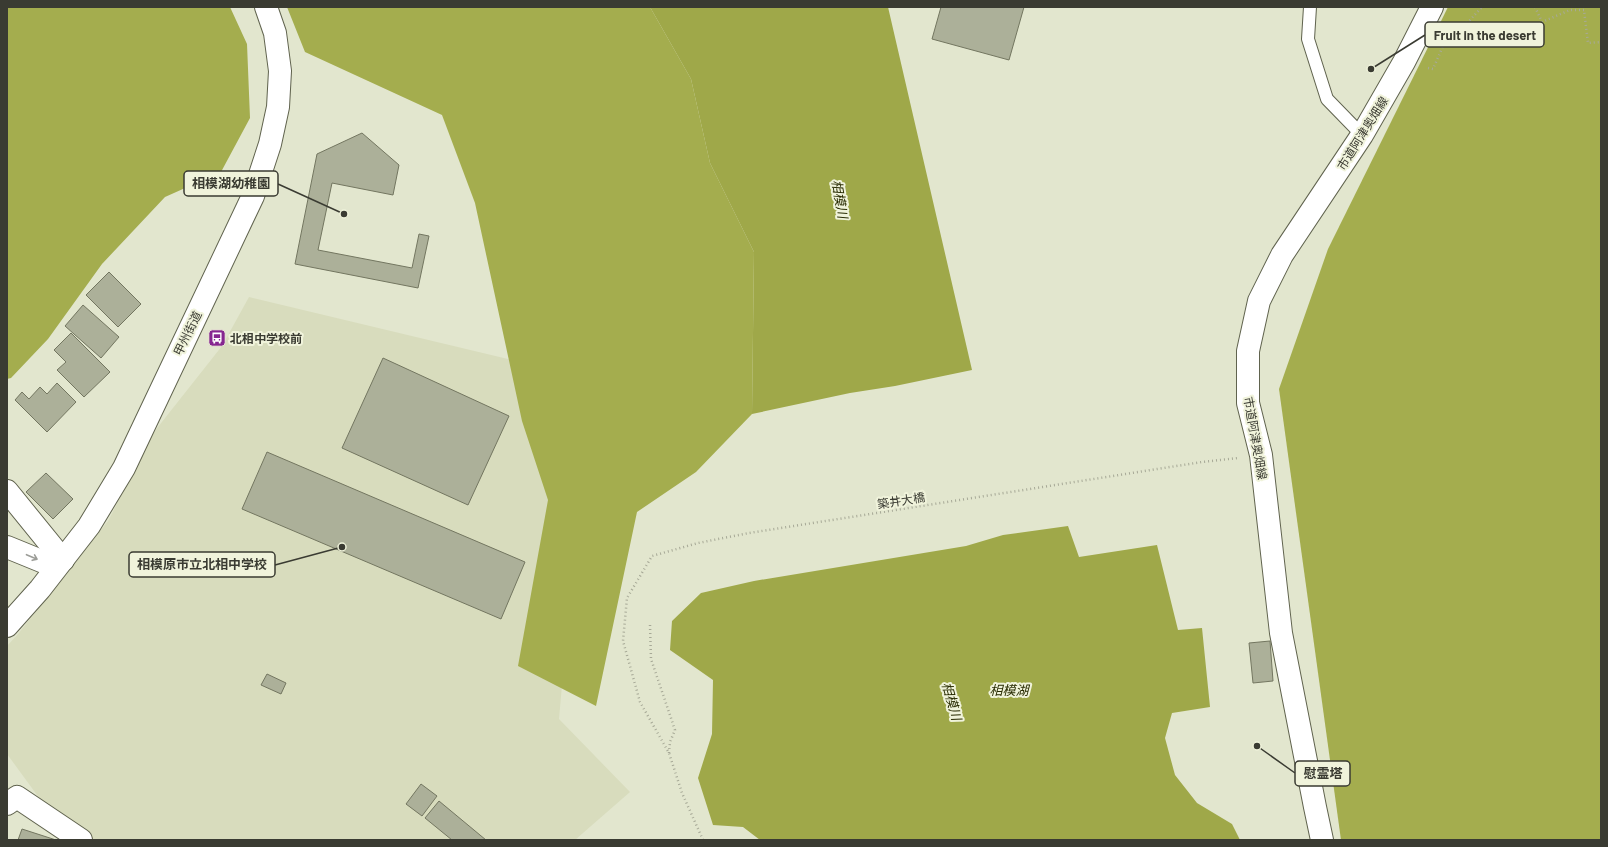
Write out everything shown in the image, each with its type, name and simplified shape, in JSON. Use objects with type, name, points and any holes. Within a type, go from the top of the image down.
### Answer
[{"type":"main road","name":"甲州街道","points":[[7,626],[40,589],[89,526],[124,468],[253,196],[270,144],[278,107],[280,71],[275,33],[266,7]]},
{"type":"main road","name":"市道阿津奥畑線","points":[[1322,840],[1281,633],[1261,455],[1248,403],[1248,351],[1258,301],[1282,255],[1362,135],[1404,62],[1432,7]]},
{"type":"main road","points":[[7,491],[59,564]]},
{"type":"main road","points":[[7,547],[59,564]]},
{"type":"main road","points":[[7,804],[17,796],[80,840]]},
{"type":"lane","points":[[1310,7],[1308,39],[1327,99],[1362,135]]},
{"type":"path","points":[[1404,62],[1434,70],[1447,37],[1470,20],[1482,7]]},
{"type":"path","points":[[1535,7],[1542,22],[1570,10],[1584,10],[1588,43],[1601,42]]},
{"type":"path","name":"築井大橋","points":[[669,753],[640,702],[623,641],[627,598],[652,556],[698,543],[749,533],[1202,462],[1261,455]]},
{"type":"path","points":[[650,625],[651,659],[675,730],[670,742],[669,753],[682,793],[703,840]]},
{"type":"shaded area","points":[[7,7],[230,7],[247,44],[250,118],[221,172],[165,197],[102,264],[48,339],[11,378],[7,379]]},
{"type":"shaded area","points":[[287,7],[650,7],[691,79],[710,163],[754,252],[752,414],[696,472],[637,512],[596,706],[518,666],[548,500],[522,421],[475,203],[442,115],[305,52]]},
{"type":"shaded area","points":[[1448,7],[1601,7],[1601,840],[1341,840],[1279,389],[1328,249]]},
{"type":"shaded area","points":[[249,297],[567,373],[567,628],[559,719],[630,792],[575,840],[94,840],[48,810],[7,754],[7,646],[108,521],[154,432],[222,346]]},
{"type":"water","name":"相模川","points":[[650,7],[888,7],[972,370],[895,386],[850,393],[752,414],[754,252],[710,163],[691,79]]},
{"type":"water","name":"相模湖","points":[[1068,526],[1079,557],[1157,545],[1178,630],[1202,628],[1210,707],[1172,713],[1165,738],[1175,775],[1197,803],[1232,824],[1240,840],[760,840],[743,827],[713,825],[698,778],[712,734],[713,680],[670,650],[672,621],[701,593],[754,581],[966,546],[1003,535]]},
{"type":"building","points":[[941,7],[1024,7],[1009,60],[932,39]]},
{"type":"building","points":[[362,133],[399,165],[393,195],[332,183],[318,250],[412,268],[419,234],[429,236],[418,288],[295,264],[317,154]]},
{"type":"building","points":[[109,272],[141,304],[118,327],[86,295]]},
{"type":"building","points":[[83,305],[119,337],[101,358],[65,326]]},
{"type":"building","points":[[71,333],[110,372],[84,397],[57,370],[66,362],[54,350]]},
{"type":"building","points":[[383,358],[509,416],[468,505],[342,448]]},
{"type":"building","points":[[57,383],[76,402],[47,432],[15,400],[22,392],[29,399],[40,387],[47,394]]},
{"type":"building","points":[[267,452],[525,562],[501,619],[242,509]]},
{"type":"building","points":[[46,473],[73,499],[53,519],[26,492]]},
{"type":"building","points":[[1270,641],[1273,681],[1253,683],[1249,643]]},
{"type":"building","points":[[267,674],[286,683],[281,694],[261,685]]},
{"type":"building","points":[[421,784],[437,796],[422,816],[406,804]]},
{"type":"building","points":[[439,801],[486,840],[452,840],[425,818]]},
{"type":"building","points":[[22,829],[56,840],[18,840]]},
{"type":"place","name":"Fruit in the desert","points":[[1371,69]]},
{"type":"place","name":"相模湖幼稚園","points":[[344,214]]},
{"type":"place","name":"北相中学校前","points":[[217,338]]},
{"type":"place","name":"相模原市立北相中学校","points":[[342,547]]},
{"type":"place","name":"慰霊塔","points":[[1257,746]]}]
